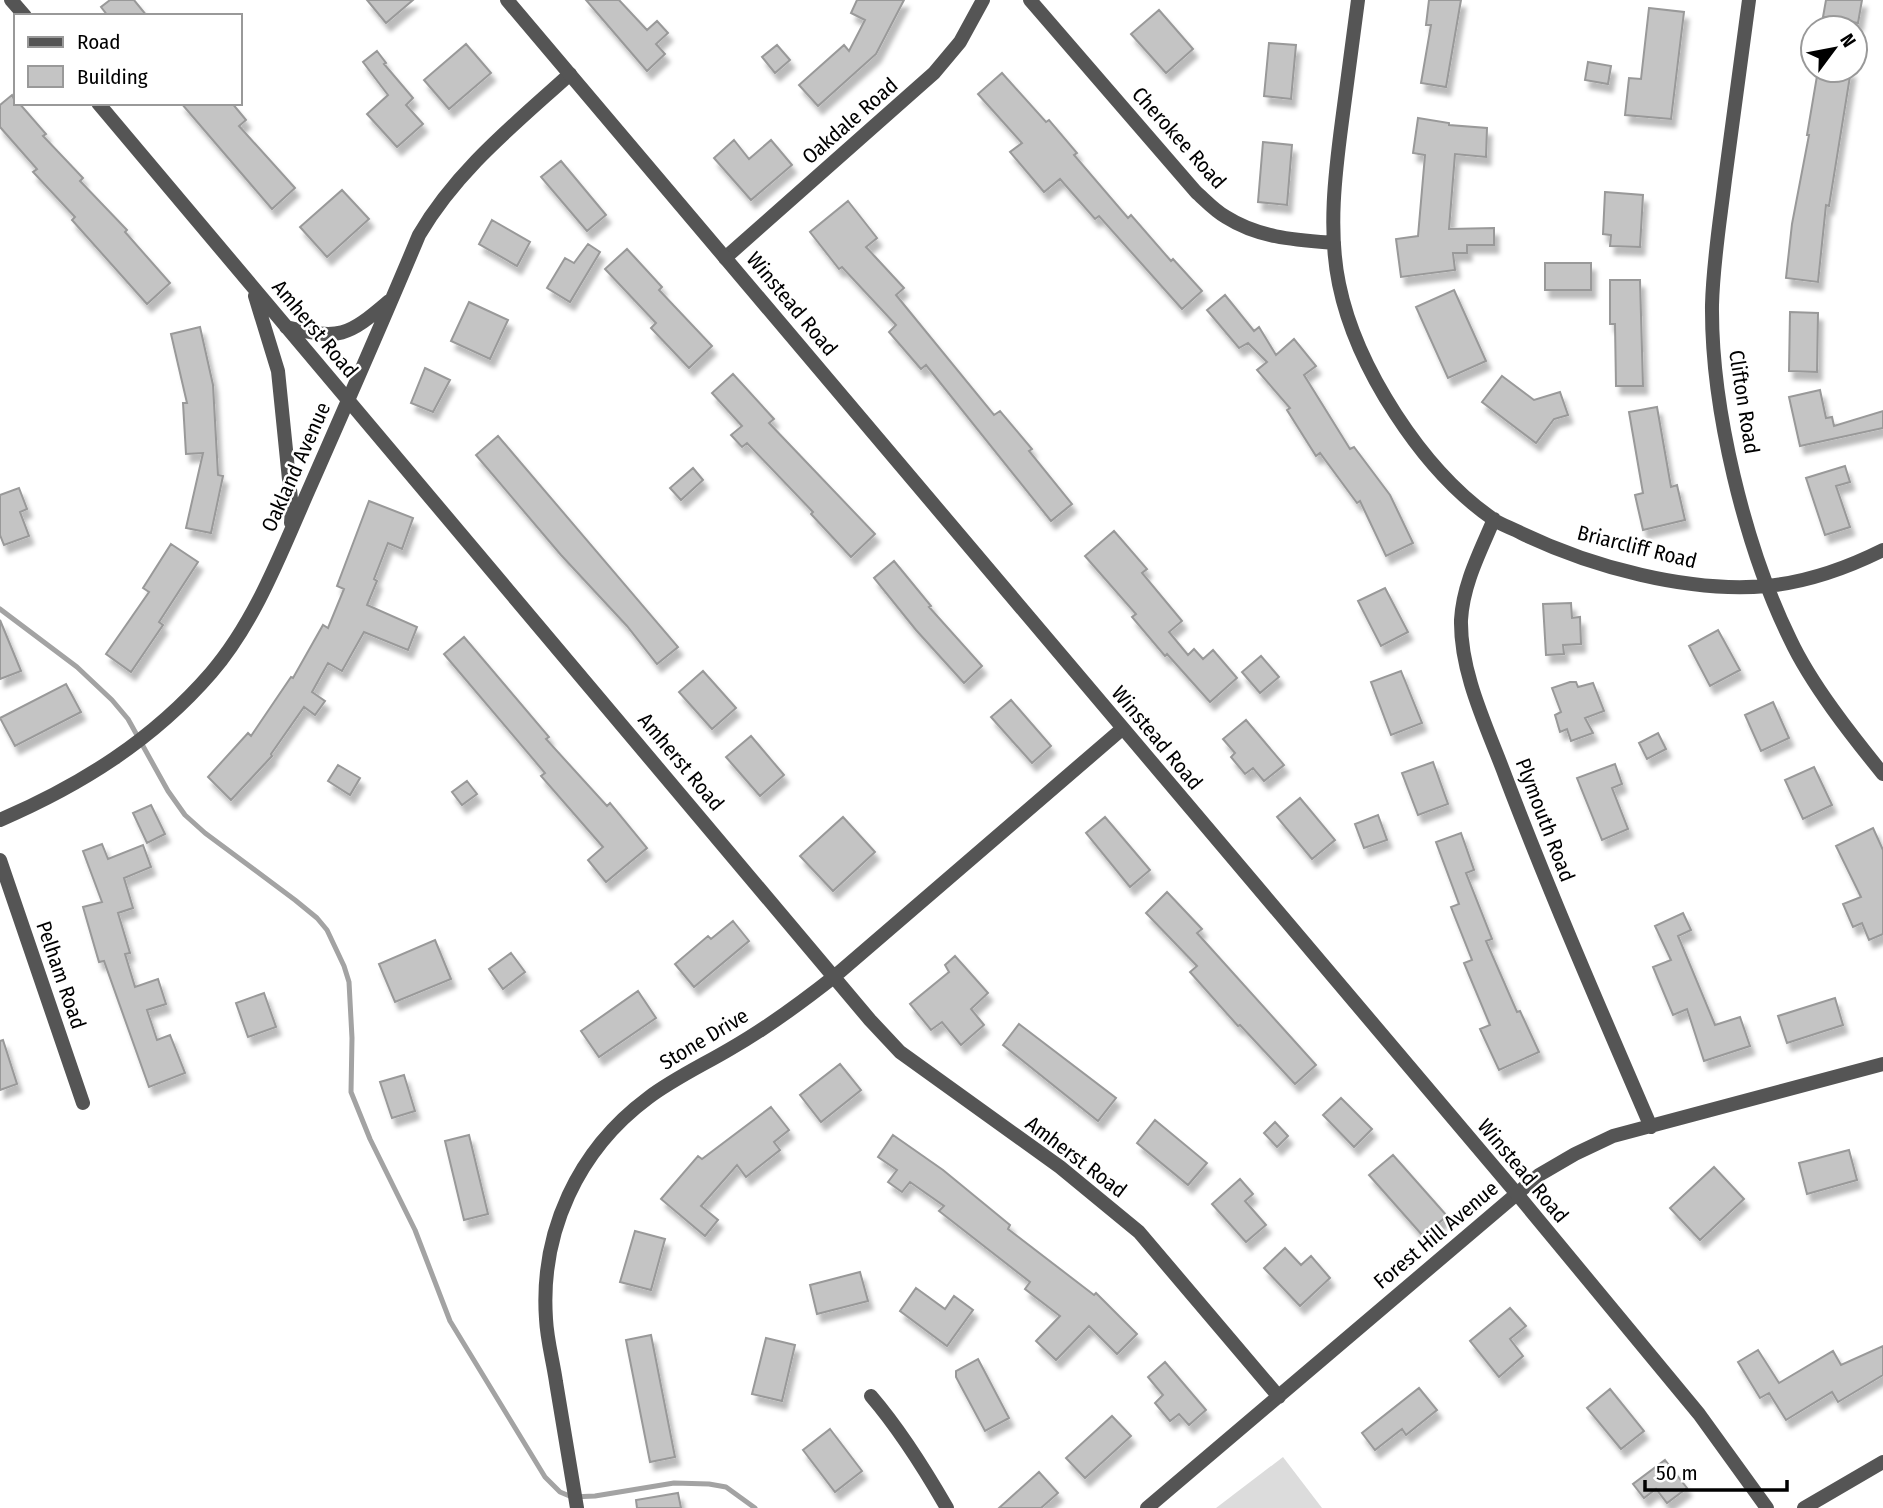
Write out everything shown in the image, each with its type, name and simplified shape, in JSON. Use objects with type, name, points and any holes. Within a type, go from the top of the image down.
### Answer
[{"type":"street","points":[[11,0],[22,14]]},
{"type":"street","name":"Winstead Road","points":[[508,0],[1517,1194],[1699,1414],[1767,1508]]},
{"type":"street","name":"Oakdale Road","points":[[726,258],[934,73],[960,43],[983,0]]},
{"type":"street","name":"Cherokee Road","points":[[1030,0],[1196,192],[1225,217],[1257,233],[1334,243]]},
{"type":"street","name":"Briarcliff Road","points":[[1358,0],[1336,171],[1334,243],[1338,283],[1350,328],[1373,376],[1399,419],[1456,488],[1494,519],[1586,560],[1635,573],[1716,586],[1768,586],[1825,574],[1883,550]]},
{"type":"street","name":"Clifton Road","points":[[1749,0],[1716,250],[1712,304],[1717,387],[1727,442],[1753,545],[1790,640],[1851,733],[1883,774]]},
{"type":"street","name":"Oakland Avenue","points":[[0,820],[41,802],[134,747],[176,711],[212,671],[261,594],[419,235],[434,209],[483,153],[570,74]]},
{"type":"street","name":"Amherst Road","points":[[100,105],[870,1020],[900,1052],[1060,1167],[1139,1232],[1279,1397]]},
{"type":"street","points":[[251,285],[278,371],[292,509],[290,532]]},
{"type":"street","points":[[286,327],[336,335],[351,331],[392,299]]},
{"type":"street","name":"Plymouth Road","points":[[1494,519],[1466,587],[1461,621],[1465,658],[1479,708],[1525,826],[1651,1127]]},
{"type":"street","name":"Stone Drive","points":[[577,1508],[546,1321],[546,1284],[550,1249],[559,1216],[570,1189],[591,1154],[616,1124],[649,1097],[733,1048],[804,1001],[1122,729]]},
{"type":"street","name":"Pelham Road","points":[[0,860],[83,1103]]},
{"type":"street","name":"Forest Hill Avenue","points":[[1147,1508],[1539,1175],[1613,1136],[1883,1063]]},
{"type":"street","points":[[871,1396],[896,1425],[947,1508]]},
{"type":"street","points":[[1804,1508],[1883,1462]]},
{"type":"shaded area","points":[[1283,1457],[1322,1508],[1216,1508]]},
{"type":"building","points":[[110,0],[134,0],[145,14],[106,14],[101,7]]},
{"type":"building","points":[[367,0],[413,0],[386,23]]},
{"type":"building","points":[[586,0],[619,0],[647,30],[657,21],[668,33],[656,44],[665,54],[647,71]]},
{"type":"building","points":[[857,0],[904,0],[876,54],[818,106],[799,85],[844,45],[849,51],[865,20],[851,13]]},
{"type":"building","points":[[1429,0],[1461,0],[1446,87],[1421,83],[1431,25],[1426,25]]},
{"type":"building","points":[[1826,0],[1862,0],[1860,14],[1824,14]]},
{"type":"building","points":[[1649,8],[1684,12],[1671,119],[1625,115],[1629,78],[1641,79]]},
{"type":"building","points":[[1159,10],[1193,49],[1166,73],[1131,34]]},
{"type":"building","points":[[1269,43],[1296,45],[1291,99],[1264,96]]},
{"type":"building","points":[[466,44],[491,73],[449,109],[424,80]]},
{"type":"building","points":[[777,45],[790,60],[775,73],[762,57]]},
{"type":"building","points":[[377,51],[386,63],[384,64],[413,98],[406,105],[423,124],[397,147],[367,114],[388,95],[363,62]]},
{"type":"building","points":[[1588,62],[1611,66],[1608,84],[1585,80]]},
{"type":"building","points":[[1002,73],[1046,122],[1049,120],[1077,153],[1074,155],[1128,218],[1131,215],[1171,261],[1173,259],[1202,291],[1182,309],[1099,216],[1095,219],[1060,179],[1044,192],[1010,152],[1022,143],[978,94]]},
{"type":"building","points":[[1816,84],[1849,84],[1829,206],[1826,205],[1818,282],[1786,278]]},
{"type":"building","points":[[12,95],[14,105],[21,105],[46,134],[43,136],[83,178],[80,181],[127,230],[125,232],[170,283],[147,304],[72,220],[75,217],[33,172],[37,169],[0,127],[0,105]]},
{"type":"building","points":[[183,105],[234,105],[246,120],[239,126],[295,188],[272,209]]},
{"type":"building","points":[[1418,118],[1449,125],[1487,128],[1486,157],[1455,154],[1449,229],[1494,228],[1494,245],[1467,245],[1467,253],[1453,253],[1455,270],[1401,277],[1396,239],[1418,236],[1425,155],[1413,153]]},
{"type":"building","points":[[734,140],[749,159],[771,140],[792,165],[751,200],[714,158]]},
{"type":"building","points":[[1263,142],[1292,145],[1287,205],[1258,202]]},
{"type":"building","points":[[561,161],[606,215],[587,231],[541,177]]},
{"type":"building","points":[[342,190],[369,219],[327,257],[300,227]]},
{"type":"building","points":[[1605,192],[1643,195],[1640,247],[1610,246],[1611,235],[1603,234]]},
{"type":"building","points":[[848,201],[877,238],[866,247],[904,288],[896,295],[994,415],[1000,411],[1032,449],[1029,451],[1072,504],[1051,521],[926,365],[921,369],[889,332],[896,325],[842,267],[839,269],[810,232]]},
{"type":"building","points":[[492,220],[530,242],[517,266],[479,244]]},
{"type":"building","points":[[588,244],[600,252],[570,302],[547,288],[565,258],[574,263]]},
{"type":"building","points":[[627,249],[662,287],[659,290],[712,346],[689,368],[651,328],[656,323],[605,269]]},
{"type":"building","points":[[1545,263],[1591,263],[1591,290],[1545,290]]},
{"type":"building","points":[[1610,280],[1640,280],[1643,386],[1616,386],[1615,324],[1610,324]]},
{"type":"building","points":[[1454,290],[1486,361],[1448,378],[1416,307]]},
{"type":"building","points":[[1225,295],[1254,331],[1259,327],[1276,355],[1294,339],[1316,366],[1304,375],[1350,449],[1354,447],[1390,495],[1413,543],[1386,556],[1360,501],[1357,503],[1320,453],[1316,456],[1287,410],[1290,408],[1257,370],[1267,362],[1248,343],[1239,348],[1207,310]]},
{"type":"building","points":[[469,302],[508,320],[490,359],[451,341]]},
{"type":"building","points":[[1790,312],[1818,313],[1817,372],[1789,371]]},
{"type":"building","points":[[200,327],[213,385],[218,475],[223,476],[211,533],[186,528],[203,453],[186,454],[183,403],[187,403],[171,334]]},
{"type":"building","points":[[425,368],[450,380],[433,412],[411,403]]},
{"type":"building","points":[[733,374],[774,419],[769,423],[875,534],[851,557],[811,514],[813,512],[747,443],[742,447],[731,435],[742,426],[712,393]]},
{"type":"building","points":[[1502,376],[1534,400],[1560,392],[1568,415],[1554,419],[1536,443],[1482,402]]},
{"type":"building","points":[[1820,390],[1826,418],[1832,417],[1834,426],[1883,411],[1883,428],[1800,446],[1789,397]]},
{"type":"building","points":[[1657,407],[1671,487],[1677,485],[1685,520],[1643,530],[1635,495],[1643,493],[1629,412]]},
{"type":"building","points":[[498,436],[678,647],[657,664],[627,626],[561,555],[476,455]]},
{"type":"building","points":[[1845,466],[1850,482],[1836,486],[1850,527],[1825,535],[1806,478]]},
{"type":"building","points":[[693,468],[703,480],[681,500],[670,488]]},
{"type":"building","points":[[19,488],[27,509],[20,512],[29,536],[4,545],[0,535],[0,495]]},
{"type":"building","points":[[369,501],[413,518],[402,549],[388,543],[367,605],[417,627],[408,650],[364,632],[342,671],[328,663],[312,692],[325,701],[315,715],[304,707],[272,756],[231,800],[208,777],[248,733],[251,736],[291,677],[293,678],[323,625],[328,628],[344,589],[337,586]]},
{"type":"building","points":[[1114,531],[1147,569],[1142,573],[1182,621],[1169,632],[1188,655],[1194,649],[1203,659],[1213,650],[1237,678],[1210,702],[1167,654],[1165,656],[1132,617],[1136,614],[1085,556]]},
{"type":"building","points":[[171,544],[198,562],[159,622],[163,625],[131,672],[106,654],[149,592],[143,588]]},
{"type":"building","points":[[894,561],[931,606],[929,607],[982,666],[964,683],[874,578]]},
{"type":"building","points":[[1385,588],[1408,632],[1381,646],[1358,601]]},
{"type":"building","points":[[1571,603],[1572,618],[1580,617],[1581,644],[1563,645],[1564,654],[1546,655],[1543,604]]},
{"type":"building","points":[[0,620],[21,671],[0,679]]},
{"type":"building","points":[[1718,630],[1740,670],[1710,686],[1689,646]]},
{"type":"building","points":[[464,637],[549,737],[546,739],[607,806],[610,803],[647,848],[606,882],[588,860],[603,847],[541,776],[545,773],[444,654]]},
{"type":"building","points":[[1261,656],[1279,677],[1260,693],[1242,672]]},
{"type":"building","points":[[703,671],[736,708],[712,729],[679,692]]},
{"type":"building","points":[[1401,671],[1422,723],[1391,735],[1371,682]]},
{"type":"building","points":[[1576,682],[1578,687],[1593,683],[1604,711],[1585,718],[1593,733],[1571,741],[1567,729],[1560,732],[1555,715],[1561,712],[1552,688]]},
{"type":"building","points":[[66,684],[81,712],[15,746],[0,718]]},
{"type":"building","points":[[1011,700],[1051,746],[1032,763],[991,717]]},
{"type":"building","points":[[1773,702],[1789,738],[1761,751],[1745,715]]},
{"type":"building","points":[[1246,720],[1284,765],[1264,781],[1253,768],[1245,774],[1231,757],[1235,753],[1223,739]]},
{"type":"building","points":[[1658,733],[1666,749],[1647,759],[1639,743]]},
{"type":"building","points":[[751,736],[784,775],[760,796],[726,757]]},
{"type":"building","points":[[1433,762],[1448,804],[1418,815],[1402,773]]},
{"type":"building","points":[[1615,764],[1622,784],[1612,788],[1628,829],[1602,840],[1577,778]]},
{"type":"building","points":[[338,765],[360,778],[350,795],[328,781]]},
{"type":"building","points":[[1814,767],[1832,805],[1803,819],[1785,780]]},
{"type":"building","points":[[467,781],[477,794],[462,805],[452,792]]},
{"type":"building","points":[[1300,798],[1335,840],[1312,859],[1277,817]]},
{"type":"building","points":[[151,805],[165,834],[147,843],[133,813]]},
{"type":"building","points":[[1378,815],[1387,840],[1364,848],[1355,824]]},
{"type":"building","points":[[843,817],[875,852],[833,891],[800,856]]},
{"type":"building","points":[[1105,817],[1150,870],[1130,887],[1086,833]]},
{"type":"building","points":[[1873,828],[1883,850],[1883,934],[1869,940],[1862,923],[1853,927],[1843,904],[1861,897],[1836,846]]},
{"type":"building","points":[[1461,833],[1474,870],[1466,873],[1492,939],[1486,941],[1517,1012],[1520,1011],[1539,1052],[1499,1070],[1480,1029],[1490,1025],[1464,963],[1472,960],[1451,907],[1459,904],[1436,842]]},
{"type":"building","points":[[102,844],[108,859],[143,845],[151,867],[124,878],[133,908],[118,913],[130,953],[125,954],[135,987],[158,979],[166,1004],[147,1010],[157,1040],[170,1035],[185,1073],[149,1087],[104,961],[99,962],[83,907],[102,902],[83,851]]},
{"type":"building","points":[[1167,892],[1202,929],[1197,933],[1316,1065],[1295,1084],[1190,972],[1197,966],[1146,913]]},
{"type":"building","points":[[1683,913],[1691,930],[1678,936],[1715,1025],[1740,1017],[1750,1046],[1704,1061],[1687,1009],[1673,1015],[1653,967],[1671,960],[1655,926]]},
{"type":"building","points":[[733,921],[749,941],[694,987],[675,964],[708,936],[711,939]]},
{"type":"building","points":[[435,940],[451,979],[395,1002],[379,964]]},
{"type":"building","points":[[511,953],[525,972],[503,989],[489,969]]},
{"type":"building","points":[[955,956],[988,993],[971,1009],[984,1025],[961,1045],[942,1022],[931,1030],[910,1004],[949,972],[945,965]]},
{"type":"building","points":[[638,991],[656,1018],[599,1057],[581,1031]]},
{"type":"building","points":[[264,993],[276,1027],[248,1037],[236,1003]]},
{"type":"building","points":[[1835,998],[1843,1025],[1787,1043],[1778,1016]]},
{"type":"building","points":[[1019,1024],[1116,1098],[1098,1121],[1003,1045]]},
{"type":"building","points":[[3,1040],[17,1084],[0,1090],[0,1041]]},
{"type":"building","points":[[840,1064],[861,1090],[821,1122],[800,1095]]},
{"type":"building","points":[[404,1075],[415,1111],[392,1118],[380,1082]]},
{"type":"building","points":[[1341,1098],[1372,1129],[1354,1147],[1323,1115]]},
{"type":"building","points":[[771,1107],[789,1130],[774,1142],[780,1150],[746,1177],[737,1165],[701,1206],[718,1220],[705,1236],[661,1199],[698,1156],[702,1159]]},
{"type":"building","points":[[1155,1120],[1207,1163],[1188,1185],[1137,1143]]},
{"type":"building","points":[[1275,1122],[1288,1136],[1277,1147],[1264,1133]]},
{"type":"building","points":[[469,1135],[488,1214],[464,1220],[445,1141]]},
{"type":"building","points":[[893,1135],[943,1170],[1010,1225],[1008,1229],[1094,1295],[1096,1293],[1137,1334],[1117,1354],[1089,1326],[1056,1360],[1036,1341],[1060,1316],[1025,1289],[1030,1282],[939,1211],[944,1206],[910,1182],[902,1192],[888,1182],[897,1170],[878,1157]]},
{"type":"building","points":[[1849,1150],[1857,1180],[1807,1194],[1799,1163]]},
{"type":"building","points":[[1393,1155],[1447,1216],[1423,1236],[1369,1175]]},
{"type":"building","points":[[1714,1167],[1744,1199],[1700,1240],[1670,1208]]},
{"type":"building","points":[[1240,1179],[1253,1194],[1245,1201],[1266,1225],[1246,1242],[1212,1204]]},
{"type":"building","points":[[635,1231],[665,1239],[651,1290],[620,1282]]},
{"type":"building","points":[[1285,1248],[1301,1265],[1311,1256],[1330,1278],[1300,1306],[1264,1268]]},
{"type":"building","points":[[860,1272],[868,1301],[817,1314],[810,1285]]},
{"type":"building","points":[[916,1288],[945,1309],[954,1296],[973,1310],[947,1346],[900,1311]]},
{"type":"building","points":[[1510,1308],[1526,1326],[1510,1339],[1523,1356],[1499,1377],[1470,1341]]},
{"type":"building","points":[[651,1335],[675,1457],[650,1462],[626,1340]]},
{"type":"building","points":[[766,1338],[795,1345],[782,1401],[752,1394]]},
{"type":"building","points":[[1883,1346],[1883,1375],[1838,1402],[1832,1392],[1786,1420],[1769,1393],[1760,1398],[1738,1362],[1758,1350],[1779,1383],[1833,1351],[1841,1365]]},
{"type":"building","points":[[978,1359],[1009,1418],[985,1431],[956,1377],[956,1371]]},
{"type":"building","points":[[1165,1362],[1206,1410],[1189,1425],[1179,1414],[1170,1421],[1155,1403],[1163,1395],[1148,1377]]},
{"type":"building","points":[[1419,1388],[1437,1410],[1406,1435],[1402,1429],[1375,1450],[1362,1433]]},
{"type":"building","points":[[1610,1389],[1644,1431],[1621,1449],[1587,1408]]},
{"type":"building","points":[[1112,1416],[1131,1436],[1085,1478],[1066,1458]]},
{"type":"building","points":[[830,1429],[862,1471],[835,1492],[803,1450]]},
{"type":"building","points":[[1665,1460],[1687,1488],[1667,1503],[1656,1489],[1644,1498],[1633,1484]]},
{"type":"building","points":[[1039,1472],[1058,1493],[1041,1508],[999,1508]]},
{"type":"building","points":[[678,1493],[681,1508],[637,1508],[636,1500]]},
{"type":"waterway","points":[[0,609],[77,667],[112,700],[128,719],[168,791],[185,815],[295,900],[327,930],[349,982],[351,1092],[370,1139],[415,1230],[450,1321],[545,1477],[560,1492],[572,1497],[595,1496],[674,1483],[709,1484],[726,1487],[755,1508]]}]
